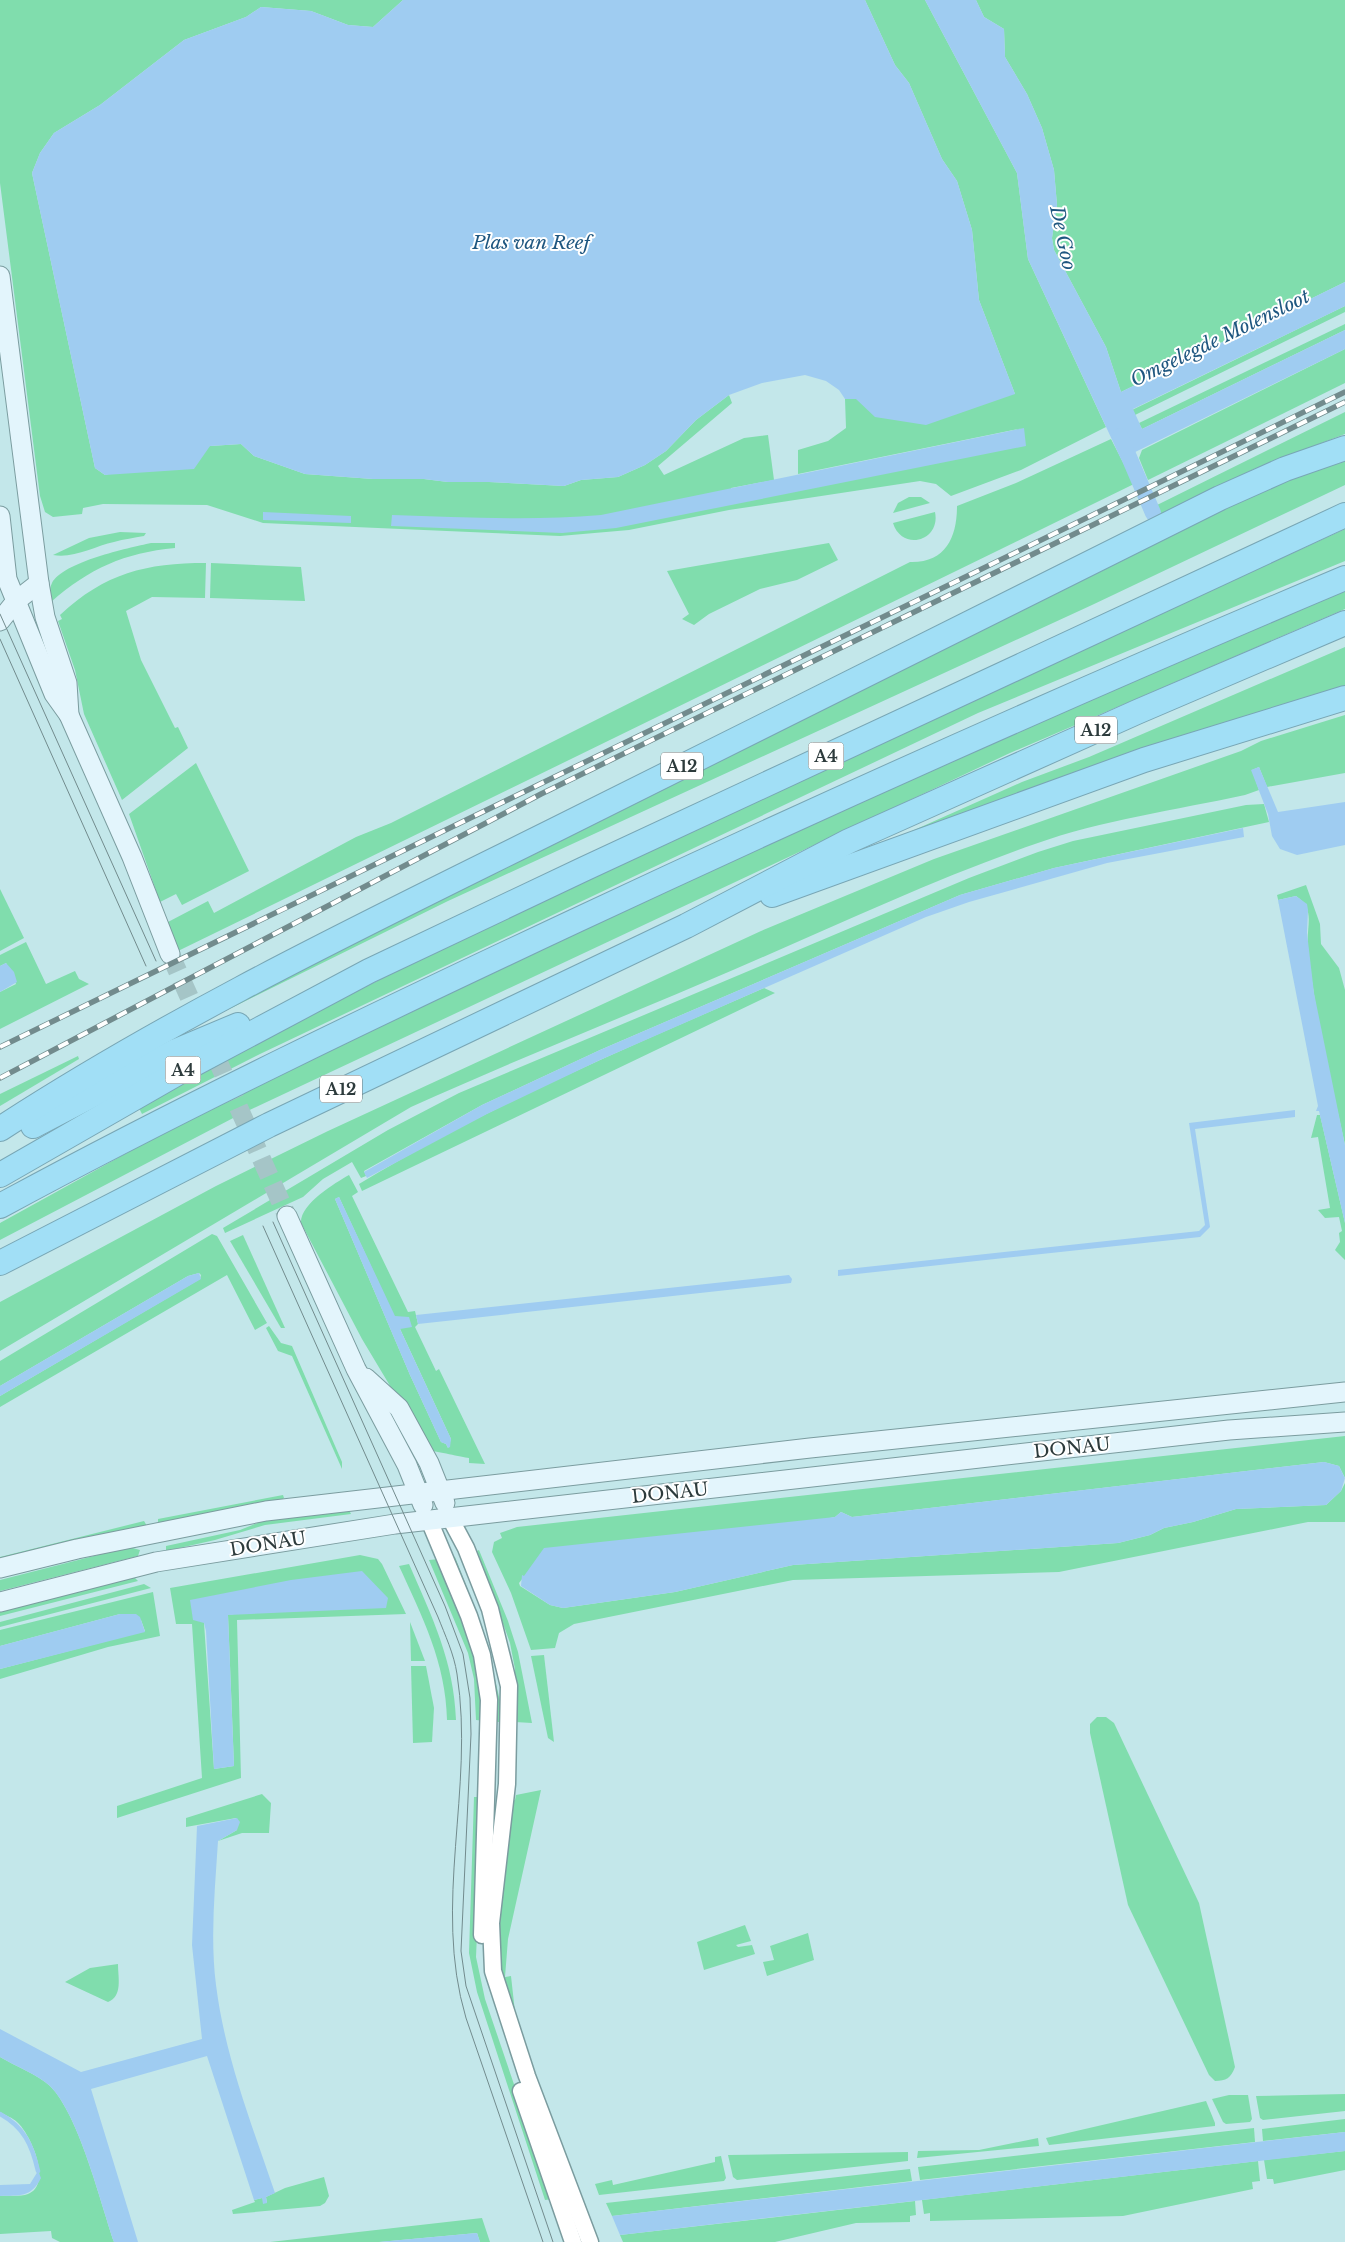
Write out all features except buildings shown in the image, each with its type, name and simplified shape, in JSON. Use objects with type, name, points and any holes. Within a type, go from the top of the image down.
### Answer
[{"type":"highway","name":"A12","points":[[0,1129],[55,1095],[204,1010],[433,891],[1220,498],[1285,469],[1345,448]]},
{"type":"highway","name":"A4","points":[[0,1175],[183,1070],[369,971],[584,868],[1345,515]]},
{"type":"highway","name":"A12","points":[[0,1206],[117,1144],[266,1069],[711,857],[972,739],[1345,578]]},
{"type":"highway","name":"A12","points":[[0,1263],[121,1199],[309,1104],[686,926],[849,841],[1137,712],[1345,623]]},
{"type":"highway","name":"A12","points":[[686,926],[1074,784],[1222,735],[1345,698]]},
{"type":"highway","name":"A4","points":[[0,1143],[176,1051],[369,971]]},
{"type":"main road","points":[[0,276],[39,583],[45,617],[67,683],[69,715]]},
{"type":"main road","points":[[0,516],[4,583],[16,601],[54,694],[69,715],[132,857],[170,954]]},
{"type":"main road","points":[[4,583],[35,554]]},
{"type":"main road","points":[[0,621],[16,601],[39,583]]},
{"type":"main road","points":[[288,1216],[356,1369],[407,1465],[429,1520]]},
{"type":"main road","points":[[356,1369],[399,1408],[429,1463],[450,1518]]},
{"type":"main road","name":"DONAU","points":[[0,1568],[77,1548],[266,1511],[440,1493],[810,1448],[1345,1392]]},
{"type":"main road","name":"DONAU","points":[[0,1602],[156,1562],[429,1520],[1229,1430],[1345,1422]]},
{"type":"street","points":[[450,1518],[466,1548],[490,1609],[509,1686],[506,1784],[491,1923],[493,1971],[527,2076],[590,2242]]},
{"type":"street","points":[[429,1520],[469,1616],[482,1655],[489,1700],[481,1919],[484,1977],[573,2242]]},
{"type":"green space","points":[[0,0],[403,0],[373,27],[348,25],[311,11],[261,7],[246,17],[184,40],[100,105],[54,133],[40,153],[32,173],[95,468],[105,475],[210,446],[241,444],[254,456],[305,474],[373,479],[424,479],[448,482],[564,486],[581,480],[618,477],[645,465],[666,451],[696,420],[729,395],[732,403],[658,466],[664,475],[744,438],[768,435],[774,480],[731,488],[731,504],[1023,428],[798,474],[798,450],[828,441],[846,428],[845,399],[1015,394],[979,300],[972,230],[957,181],[942,159],[909,83],[895,65],[865,0],[925,0],[1017,173],[1028,259],[1106,427],[1021,470],[951,496],[936,484],[920,481],[729,510],[629,530],[560,536],[263,523],[207,505],[103,504],[83,508],[82,514],[53,517],[45,512],[40,496],[0,183]]},
{"type":"green space","points":[[976,0],[1345,0],[1345,282],[1121,392],[1106,347],[1054,250],[1052,238],[1057,205],[1054,170],[1042,128],[1027,94],[1005,57],[1004,29],[984,17]]},
{"type":"green space","points":[[1345,306],[1345,312],[1135,415],[1132,410]]},
{"type":"green space","points":[[1345,324],[1345,330],[1142,429],[1139,423]]},
{"type":"green space","points":[[1345,349],[1345,383],[1148,480],[1139,458],[1142,450]]},
{"type":"green space","points":[[1345,412],[1345,434],[1254,469],[1155,517],[1151,508]]},
{"type":"green space","points":[[1111,439],[1134,484],[178,951],[168,922],[208,901],[214,913],[356,837],[391,823],[910,562],[933,558],[941,553],[952,538],[957,506],[1016,483]]},
{"type":"green space","points":[[1345,455],[1345,485],[1092,605],[448,901],[203,1022],[493,867],[1046,589]]},
{"type":"green space","points":[[909,497],[921,497],[930,503],[893,513],[898,503]]},
{"type":"green space","points":[[935,512],[935,522],[932,530],[927,536],[920,539],[904,538],[893,523]]},
{"type":"green space","points":[[1345,529],[1345,561],[978,713],[260,1054],[142,1114],[138,1106],[231,1055],[490,924],[1012,677],[1193,599]]},
{"type":"green space","points":[[120,532],[146,533],[144,536],[118,541],[76,554],[53,555],[89,538]]},
{"type":"green space","points":[[151,543],[175,543],[175,548],[140,554],[108,564],[65,590],[51,602],[50,590],[52,583],[58,575],[82,562],[127,548]]},
{"type":"green space","points":[[829,543],[838,560],[797,580],[760,589],[709,614],[694,625],[682,619],[689,614],[667,571]]},
{"type":"green space","points":[[206,563],[205,598],[152,597],[126,611],[141,660],[175,728],[178,727],[188,748],[122,800],[84,714],[75,670],[58,621],[62,619],[60,615],[93,589],[127,573],[164,565]]},
{"type":"green space","points":[[211,563],[301,567],[305,601],[210,598]]},
{"type":"green space","points":[[1345,585],[1345,609],[1010,753],[237,1116],[0,1240],[0,1223],[201,1112],[608,916],[1002,734]]},
{"type":"green space","points":[[1345,647],[1345,686],[1239,719],[903,835],[1022,782],[1089,757]]},
{"type":"green space","points":[[1345,715],[1345,773],[1267,787],[1259,767],[1252,770],[1259,790],[1245,795],[1086,828],[1035,844],[921,888],[491,1072],[411,1107],[0,1351],[0,1302],[216,1186],[328,1131],[761,931],[934,859],[1241,751],[1261,741]]},
{"type":"green space","points":[[196,763],[249,871],[182,905],[176,894],[160,902],[129,814]]},
{"type":"green space","points":[[1264,804],[1269,822],[1054,868],[960,895],[600,1050],[482,1105],[364,1171],[366,1176],[361,1178],[352,1162],[323,1179],[303,1197],[225,1233],[223,1228],[388,1130],[459,1093],[969,878],[1073,841],[1246,805]]},
{"type":"green space","points":[[1306,885],[1320,924],[1321,944],[1339,968],[1345,990],[1345,1145],[1314,997],[1308,947],[1308,912],[1302,901],[1296,896],[1278,900],[1277,895]]},
{"type":"green space","points":[[0,889],[24,938],[0,951]]},
{"type":"green space","points":[[26,942],[46,984],[75,971],[79,979],[89,984],[0,1029],[0,992],[16,984],[6,963],[0,966],[0,955]]},
{"type":"green space","points":[[764,988],[775,993],[362,1191],[359,1184],[457,1129],[558,1079]]},
{"type":"green space","points":[[78,1056],[79,1059],[0,1106],[0,1094]]},
{"type":"green space","points":[[1317,1115],[1320,1115],[1345,1223],[1345,1260],[1335,1250],[1340,1242],[1339,1233],[1342,1231],[1339,1217],[1325,1218],[1318,1210],[1330,1208],[1318,1137],[1311,1138]]},
{"type":"green space","points":[[349,1175],[358,1192],[352,1196],[408,1312],[415,1311],[418,1324],[415,1327],[436,1371],[439,1369],[485,1464],[469,1463],[469,1458],[429,1451],[362,1339],[301,1223],[306,1209],[319,1195]],"holes":[[[339,1197],[451,1439],[448,1448],[446,1444],[441,1442],[410,1375],[335,1199]]]},
{"type":"green space","points":[[212,1234],[217,1236],[267,1323],[255,1330],[227,1275],[0,1407],[0,1396],[200,1279],[201,1275],[199,1273],[188,1276],[0,1386],[0,1361]]},
{"type":"green space","points":[[243,1235],[285,1328],[281,1328],[230,1241]]},
{"type":"green space","points":[[269,1326],[281,1343],[292,1346],[342,1462],[342,1469],[292,1356],[278,1351],[266,1328]]},
{"type":"green space","points":[[1345,1436],[1345,1478],[1339,1466],[1324,1462],[852,1517],[841,1512],[835,1517],[523,1578],[519,1583],[520,1586],[550,1605],[563,1608],[675,1592],[793,1565],[1118,1543],[1150,1535],[1164,1528],[1193,1522],[1236,1509],[1326,1505],[1341,1491],[1345,1483],[1345,1522],[1308,1522],[1059,1572],[793,1580],[574,1624],[559,1633],[555,1648],[531,1650],[511,1593],[492,1552],[494,1542],[502,1538],[500,1533],[517,1527]]},
{"type":"green space","points":[[283,1495],[284,1498],[280,1501],[158,1524],[158,1519]]},
{"type":"green space","points":[[349,1510],[351,1514],[265,1525],[215,1540],[166,1551],[166,1546],[240,1530],[270,1518]]},
{"type":"green space","points":[[144,1521],[147,1526],[0,1563],[0,1557]]},
{"type":"green space","points":[[129,1547],[140,1550],[138,1556],[0,1591],[0,1580]]},
{"type":"green space","points":[[479,1550],[508,1621],[518,1652],[532,1723],[515,1722],[515,1669],[510,1643],[477,1551]]},
{"type":"green space","points":[[360,1555],[378,1559],[382,1564],[406,1614],[237,1620],[241,1778],[117,1818],[117,1806],[202,1778],[192,1624],[176,1624],[170,1588]],"holes":[[[361,1571],[241,1613],[228,1615]],[[228,1615],[234,1766],[214,1769],[204,1623]]]},
{"type":"green space","points":[[455,1557],[483,1629],[505,1722],[494,1722],[450,1558]]},
{"type":"green space","points":[[439,1559],[476,1652],[485,1721],[476,1720],[474,1679],[468,1653],[429,1560]]},
{"type":"green space","points":[[409,1564],[433,1621],[446,1659],[451,1678],[456,1720],[447,1720],[446,1699],[437,1659],[424,1622],[399,1566]]},
{"type":"green space","points":[[134,1577],[138,1581],[0,1616],[0,1610]]},
{"type":"green space","points":[[144,1584],[151,1588],[0,1627],[0,1622]]},
{"type":"green space","points":[[153,1592],[160,1636],[108,1647],[0,1679],[0,1669],[145,1631],[141,1620],[120,1614],[0,1646],[0,1630]]},
{"type":"green space","points":[[410,1622],[425,1661],[411,1661]]},
{"type":"green space","points":[[544,1655],[554,1742],[548,1738],[531,1656]]},
{"type":"green space","points":[[411,1666],[426,1666],[434,1708],[432,1742],[413,1743]]},
{"type":"green space","points":[[1097,1717],[1106,1717],[1114,1723],[1199,1903],[1235,2067],[1232,2074],[1225,2079],[1215,2081],[1209,2075],[1128,1905],[1090,1733],[1090,1724]]},
{"type":"green space","points":[[541,1790],[508,1939],[505,1977],[511,1976],[515,2012],[498,1968],[496,1924],[510,1799],[515,1800],[516,1795]]},
{"type":"green space","points":[[262,1794],[271,1803],[269,1833],[242,1833],[218,1841],[237,1830],[236,1818],[186,1827],[186,1818]]},
{"type":"green space","points":[[474,1797],[483,1797],[476,1957],[485,1999],[553,2199],[545,2200],[477,1992],[469,1953]]},
{"type":"green space","points":[[745,1925],[751,1941],[736,1945],[738,1947],[752,1945],[755,1954],[704,1970],[697,1942]]},
{"type":"green space","points":[[808,1933],[814,1960],[767,1976],[763,1962],[774,1960],[770,1946]]},
{"type":"green space","points":[[118,1964],[118,1991],[116,1996],[108,2002],[65,1982],[90,1968]]},
{"type":"green space","points":[[0,2057],[45,2082],[61,2099],[88,2160],[114,2242],[60,2242],[52,2238],[51,2231],[0,2234],[0,2196],[28,2194],[35,2189],[39,2181],[39,2170],[33,2148],[23,2128],[0,2112]]},
{"type":"green space","points":[[1345,2094],[1345,2111],[1263,2120],[1260,2118],[1256,2096]]},
{"type":"green space","points":[[1229,2095],[1248,2095],[1252,2119],[1250,2122],[1226,2124],[1223,2122],[1212,2099]]},
{"type":"green space","points":[[1206,2101],[1215,2126],[1049,2145],[1046,2138]]},
{"type":"green space","points":[[1345,2119],[1345,2132],[1263,2141],[1262,2129]]},
{"type":"green space","points":[[1254,2128],[1255,2142],[920,2180],[918,2167]]},
{"type":"green space","points":[[1038,2138],[1039,2146],[917,2158],[918,2151],[979,2150]]},
{"type":"green space","points":[[1345,2151],[1345,2170],[1274,2184],[1273,2179],[1267,2179],[1264,2160]]},
{"type":"green space","points":[[908,2152],[908,2161],[737,2180],[733,2177],[728,2155]]},
{"type":"green space","points":[[721,2156],[726,2178],[724,2181],[599,2195],[595,2184],[612,2180],[613,2185],[715,2162],[715,2157]]},
{"type":"green space","points":[[1258,2161],[1260,2181],[1252,2182],[1253,2189],[1123,2216],[930,2221],[930,2213],[924,2214],[922,2200]]},
{"type":"green space","points":[[910,2169],[912,2181],[612,2216],[606,2203]]},
{"type":"green space","points":[[324,2177],[329,2196],[325,2203],[320,2206],[233,2214],[232,2210],[255,2202],[254,2200],[262,2198],[267,2203],[266,2197],[285,2188]]},
{"type":"green space","points":[[915,2201],[916,2215],[910,2216],[910,2222],[856,2223],[775,2242],[623,2242],[620,2235]]},
{"type":"green space","points":[[482,2218],[490,2242],[480,2242],[477,2233],[379,2242],[270,2242]]},
{"type":"water","name":"Plas van Reef","points":[[403,0],[865,0],[895,65],[909,83],[942,159],[957,181],[972,230],[979,300],[1015,394],[926,425],[875,417],[856,399],[845,399],[839,390],[826,381],[805,375],[762,383],[729,395],[696,420],[666,451],[645,465],[618,477],[581,480],[564,486],[448,482],[424,479],[373,479],[305,474],[254,456],[241,444],[210,446],[194,469],[105,475],[95,468],[32,173],[40,153],[54,133],[100,105],[184,40],[246,17],[261,7],[311,11],[348,25],[373,27]]},
{"type":"water","points":[[925,0],[976,0],[984,17],[1004,29],[1005,57],[1027,94],[1042,128],[1054,170],[1057,205],[1052,238],[1054,250],[1106,347],[1121,392],[1345,282],[1345,306],[1133,409],[1142,429],[1345,330],[1345,349],[1121,459],[1028,259],[1017,173]]},
{"type":"water","points":[[1024,428],[1026,446],[616,528],[562,533],[391,526],[392,515],[523,518],[601,515]]},
{"type":"water","points":[[263,512],[351,516],[351,523],[263,520]]},
{"type":"water","points":[[1259,767],[1278,812],[1345,802],[1345,845],[1297,855],[1280,849],[1272,836],[1268,814],[1251,770]]},
{"type":"water","points":[[1243,828],[1244,837],[1107,863],[969,902],[926,917],[600,1060],[487,1114],[367,1178],[364,1172],[482,1105],[600,1050],[960,895],[1054,868]]},
{"type":"water","points":[[1296,896],[1307,904],[1307,933],[1314,993],[1345,1145],[1345,1223],[1319,1111],[1316,1111],[1318,1106],[1278,900]]},
{"type":"water","points":[[6,963],[14,972],[17,982],[0,992],[0,966]]},
{"type":"water","points":[[1295,1110],[1295,1117],[1195,1129],[1210,1227],[1200,1237],[838,1276],[838,1270],[1199,1231],[1205,1225],[1189,1123]]},
{"type":"water","points":[[339,1197],[395,1316],[409,1317],[412,1327],[400,1329],[451,1439],[450,1447],[448,1448],[446,1444],[441,1442],[410,1375],[335,1199]]},
{"type":"water","points":[[199,1273],[201,1279],[0,1396],[0,1386],[188,1276]]},
{"type":"water","points":[[789,1275],[792,1279],[791,1283],[418,1324],[416,1315]]},
{"type":"water","points":[[1324,1462],[1339,1466],[1345,1478],[1341,1491],[1326,1505],[1236,1509],[1193,1522],[1164,1528],[1150,1535],[1118,1543],[793,1565],[675,1592],[563,1608],[550,1605],[521,1586],[522,1575],[524,1576],[544,1548],[835,1517],[841,1512],[852,1517]]},
{"type":"water","points":[[362,1571],[388,1598],[386,1608],[228,1615],[234,1766],[214,1769],[206,1631],[204,1623],[193,1620],[190,1600],[291,1580]]},
{"type":"water","points":[[120,1614],[136,1614],[140,1617],[145,1632],[0,1669],[0,1646]]},
{"type":"water","points":[[237,1818],[240,1822],[237,1830],[218,1841],[214,1895],[214,1967],[220,2012],[233,2065],[275,2193],[266,2197],[267,2203],[263,2204],[262,2198],[254,2200],[207,2056],[91,2089],[138,2242],[114,2242],[88,2160],[61,2099],[45,2082],[0,2057],[0,2029],[81,2072],[202,2039],[192,1945],[197,1826]]},
{"type":"water","points":[[1345,2132],[1345,2151],[620,2235],[612,2216]]},
{"type":"water","points":[[38,2171],[41,2178],[29,2192],[19,2195],[0,2196],[0,2185],[30,2184]]},
{"type":"water","points":[[477,2233],[480,2242],[379,2242]]},
{"type":"waterway","name":"De Goo","points":[[1120,436],[1153,513]]},
{"type":"waterway","points":[[0,2114],[15,2125],[26,2138],[38,2171]]},
{"type":"tunnel","points":[[170,954],[287,1216]]},
{"type":"tram line","points":[[0,614],[156,961]]},
{"type":"tram line","points":[[0,639],[146,966]]},
{"type":"tram line","points":[[273,1222],[445,1606],[463,1654],[470,1698],[471,1734],[461,1951],[466,1986],[553,2242]]},
{"type":"tram line","points":[[263,1226],[438,1617],[454,1659],[461,1717],[461,1760],[453,1889],[453,1932],[457,1975],[466,2018],[543,2242]]},
{"type":"railway","points":[[0,1047],[1345,392]]},
{"type":"railway","points":[[0,1078],[541,794],[1345,402]]},
{"type":"water label","name":"Omgelegde Molensloot","points":[[1220,338]]}]
